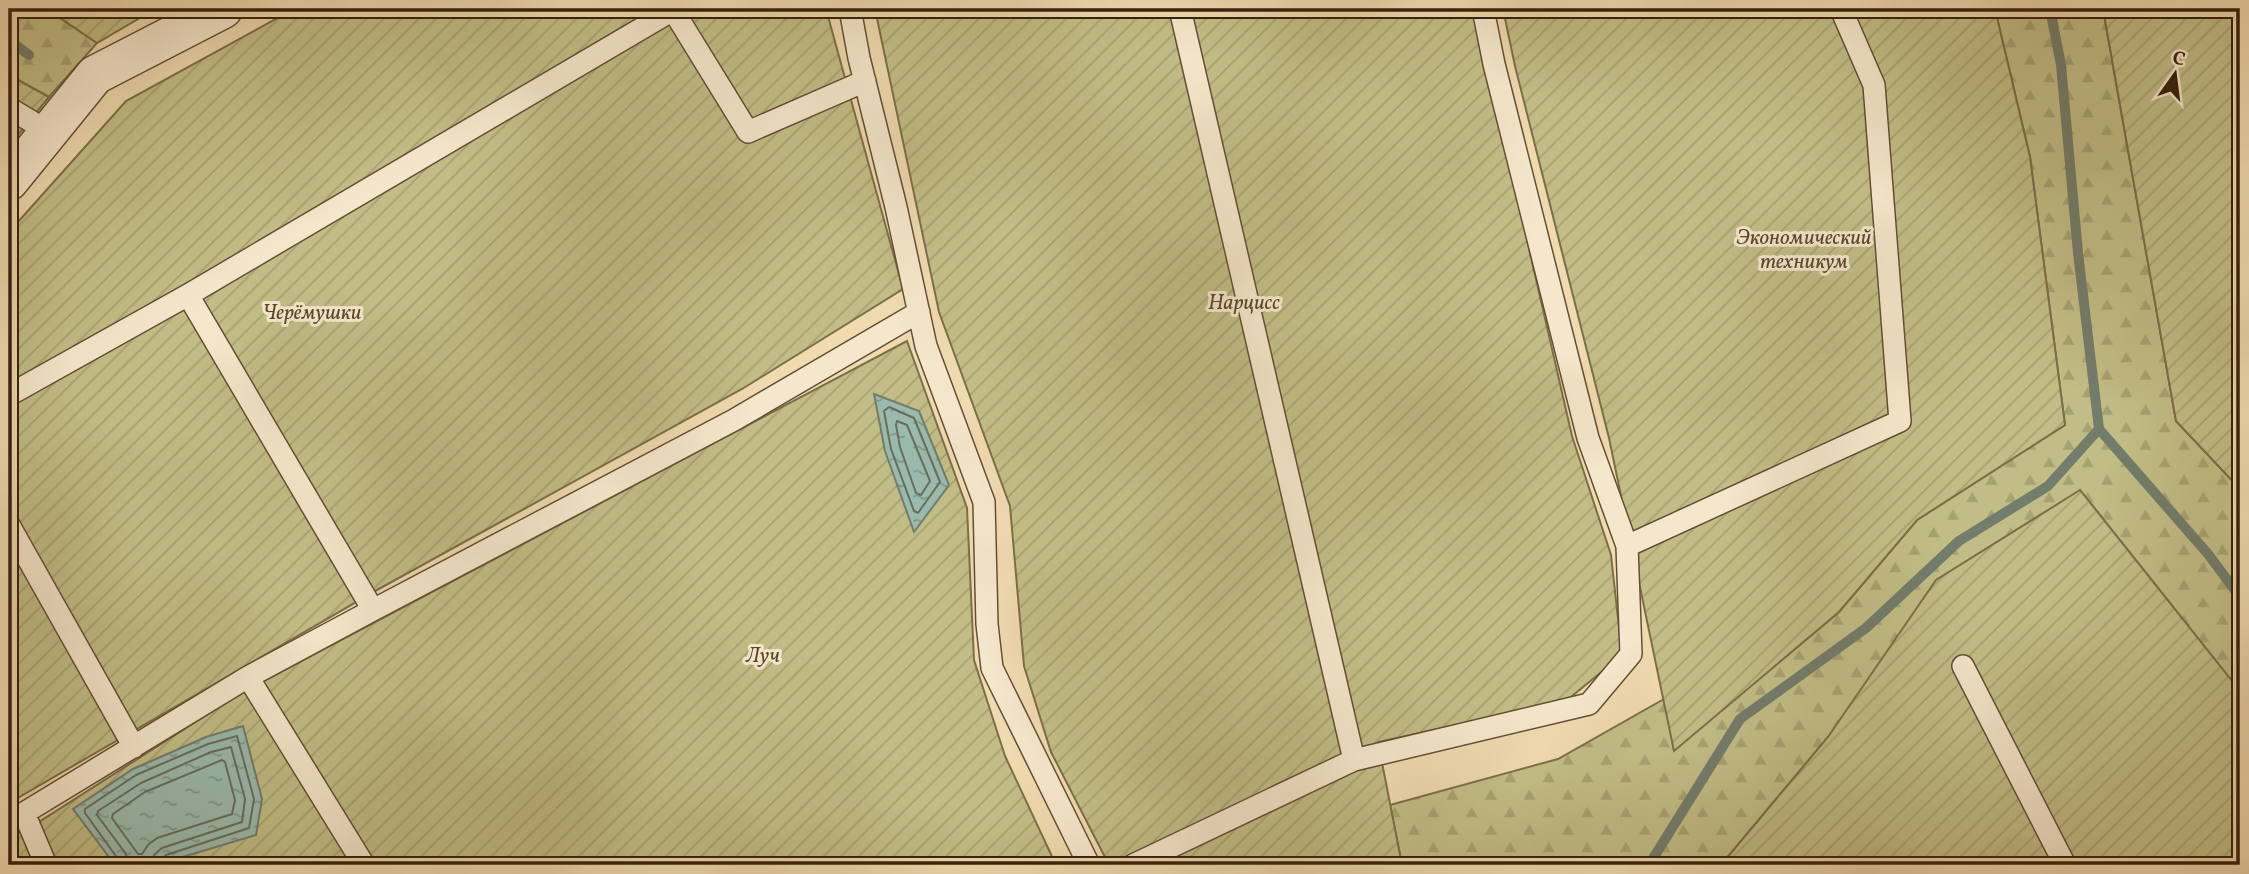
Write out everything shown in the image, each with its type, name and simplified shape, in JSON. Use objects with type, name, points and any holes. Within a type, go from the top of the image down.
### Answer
[{"type":"street","points":[[9,181],[95,75],[223,9]]},
{"type":"lane","points":[[850,9],[926,346],[984,502],[986,624],[992,668],[1089,865]]},
{"type":"lane","points":[[1180,9],[1354,761]]},
{"type":"lane","points":[[1133,865],[1354,761],[1589,704],[1631,654],[1627,546],[1588,439],[1494,64],[1483,9]]},
{"type":"lane","points":[[1627,546],[1900,421],[1874,85],[1841,9]]},
{"type":"lane","points":[[9,395],[188,295],[673,10],[748,132],[865,81]]},
{"type":"lane","points":[[9,108],[49,132]]},
{"type":"lane","points":[[188,295],[373,610]]},
{"type":"lane","points":[[46,865],[16,817],[248,677],[734,419],[919,312]]},
{"type":"lane","points":[[9,525],[134,747]]},
{"type":"lane","points":[[1964,666],[2065,865]]},
{"type":"lane","points":[[248,677],[363,865]]},
{"type":"green space","points":[[9,9],[47,9],[97,43],[49,97],[9,75]]},
{"type":"green space","points":[[47,9],[155,9],[97,43]]},
{"type":"green space","name":"Черёмушки","points":[[294,9],[826,9],[903,289],[742,389],[377,590],[9,803],[9,232],[126,101]]},
{"type":"green space","name":"Нарцисс","points":[[875,9],[1474,9],[1572,436],[1611,555],[1622,655],[1566,701],[1378,742],[1402,865],[1109,865],[1051,752],[1024,666],[1010,506],[939,312]]},
{"type":"green space","name":"Экономический техникум","points":[[1503,9],[1995,9],[2030,157],[2065,425],[1917,520],[1839,612],[1674,751],[1609,438]]},
{"type":"green space","points":[[1995,9],[2103,9],[2176,421],[2240,489],[2240,691],[2080,490],[1828,737],[1721,865],[1402,865],[1390,805],[1558,759],[1664,699],[1674,750],[1839,612],[1917,520],[2065,425],[2030,157]]},
{"type":"green space","points":[[2103,9],[2240,9],[2240,489],[2176,421]]},
{"type":"green space","points":[[9,75],[49,97],[9,146]]},
{"type":"green space","name":"Луч","points":[[907,341],[967,508],[974,660],[1005,756],[1056,865],[9,865],[9,837],[34,825],[241,693]]},
{"type":"green space","points":[[2080,490],[2240,691],[2240,865],[1721,865],[1828,737],[1936,580]]},
{"type":"water","points":[[874,394],[919,411],[949,485],[914,532],[885,451]]},
{"type":"water","points":[[243,726],[262,799],[256,835],[156,865],[115,865],[73,809],[133,769],[206,737]]},
{"type":"waterway","points":[[2050,9],[2061,65],[2078,253],[2099,429],[2208,554],[2240,597]]},
{"type":"waterway","points":[[9,40],[29,55]]},
{"type":"waterway","points":[[1649,865],[1740,719],[1866,628],[1959,541],[2048,486],[2099,429]]}]
